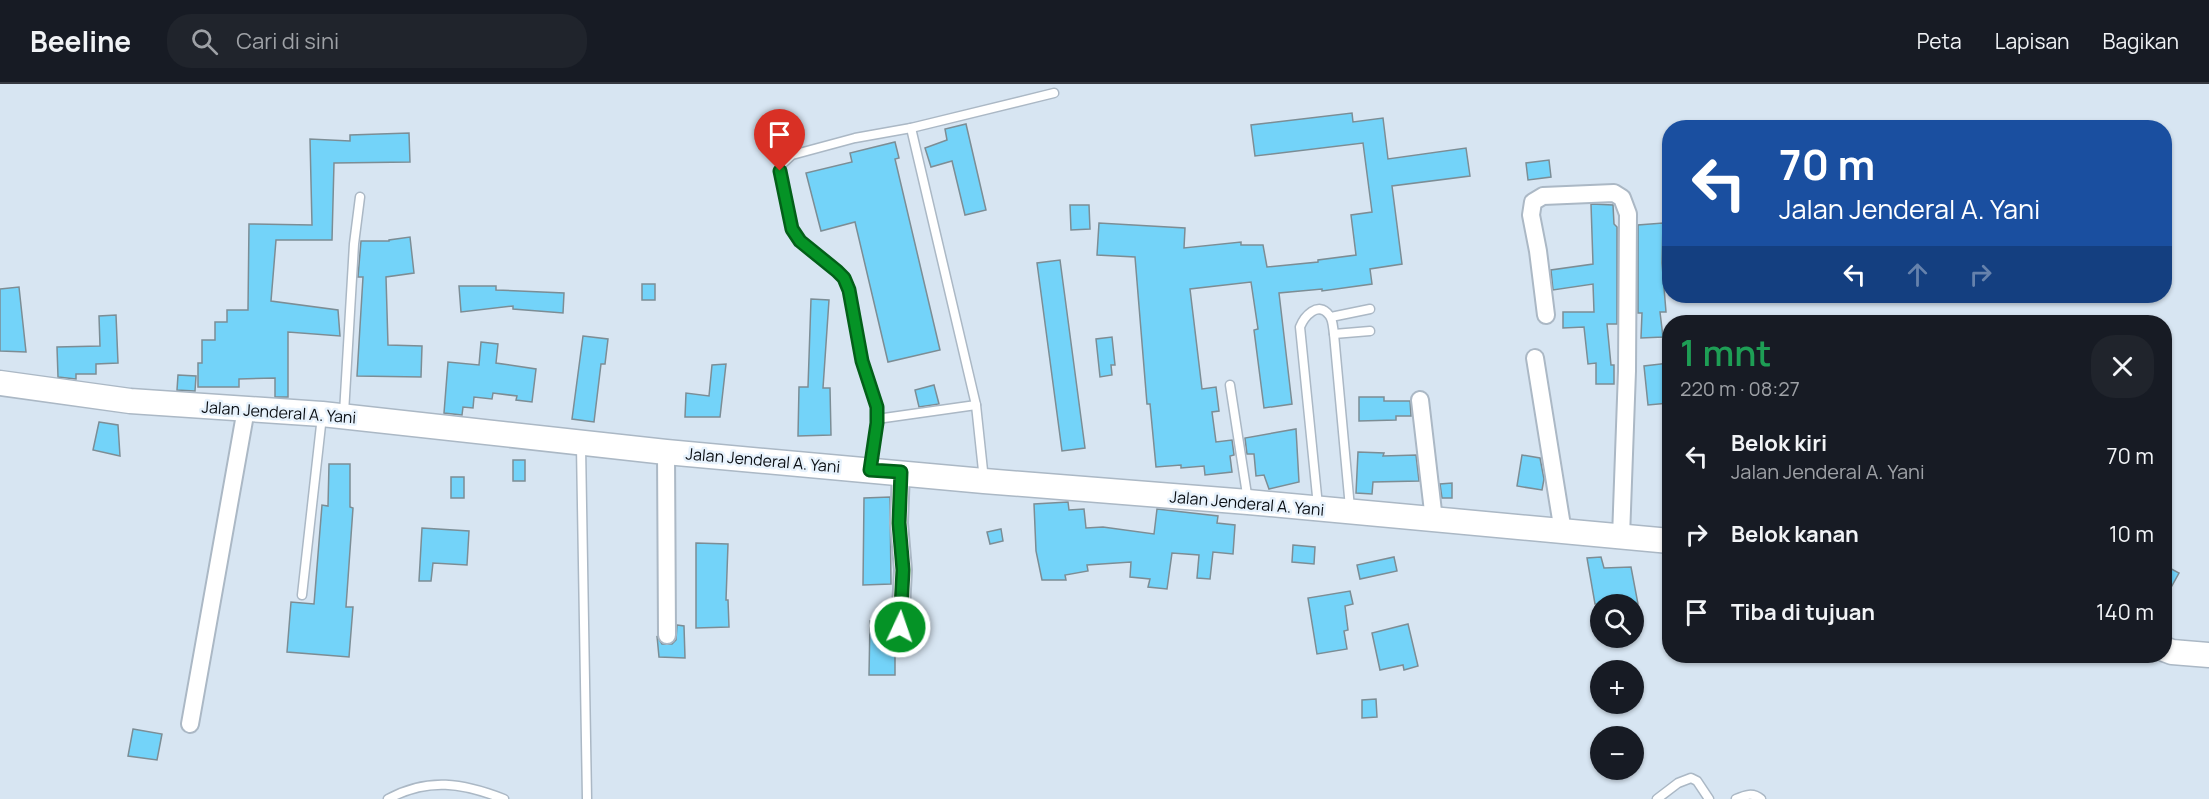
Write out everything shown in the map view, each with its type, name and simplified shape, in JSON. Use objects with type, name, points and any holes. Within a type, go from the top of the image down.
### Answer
[{"type":"main road","name":"Jalan Jenderal A. Yani","points":[[0,383],[130,401],[333,416],[666,452],[1662,540]]},
{"type":"main road","points":[[2172,652],[2209,654]]},
{"type":"street","points":[[1546,315],[1531,215],[1533,202],[1543,196],[1614,193],[1622,198],[1628,214],[1627,371],[1621,537]]},
{"type":"street","points":[[1535,358],[1563,532]]},
{"type":"street","points":[[1420,400],[1434,520]]},
{"type":"street","points":[[190,724],[246,409]]},
{"type":"street","points":[[666,452],[667,634]]},
{"type":"street","points":[[900,627],[903,570],[899,523],[901,472]]},
{"type":"lane","points":[[870,470],[877,407],[862,361],[849,290],[844,278],[800,241],[792,229],[780,171],[782,165],[792,155],[855,138],[911,128],[1054,93]]},
{"type":"lane","points":[[911,128],[976,405],[984,481]]},
{"type":"lane","points":[[302,595],[333,416],[360,197]]},
{"type":"lane","points":[[1318,510],[1300,327],[1307,314],[1316,309],[1324,310],[1331,316],[1350,513]]},
{"type":"lane","points":[[1331,316],[1370,309]]},
{"type":"lane","points":[[1334,334],[1370,331]]},
{"type":"lane","points":[[1230,385],[1248,502]]},
{"type":"lane","points":[[877,419],[976,405]]},
{"type":"lane","points":[[581,442],[587,799]]},
{"type":"lane","points":[[1657,799],[1678,783],[1691,778],[1697,781],[1709,799]]},
{"type":"lane","points":[[388,799],[406,789],[440,783],[482,790],[504,799]]},
{"type":"lane","points":[[1736,799],[1747,794],[1757,795],[1761,799]]},
{"type":"building","points":[[1352,113],[1353,122],[1383,118],[1388,159],[1466,148],[1470,176],[1392,186],[1402,264],[1370,269],[1372,284],[1322,291],[1322,289],[1279,293],[1292,404],[1264,408],[1254,330],[1258,329],[1251,282],[1190,289],[1202,389],[1216,387],[1219,411],[1212,412],[1216,442],[1232,440],[1234,455],[1230,456],[1232,472],[1205,475],[1204,466],[1156,467],[1150,404],[1147,404],[1135,257],[1097,255],[1099,223],[1185,228],[1184,248],[1241,242],[1241,245],[1263,245],[1267,267],[1318,262],[1318,260],[1356,255],[1351,215],[1372,212],[1363,143],[1255,156],[1251,125]]},
{"type":"building","points":[[966,124],[986,210],[965,215],[952,161],[931,167],[925,148],[947,140],[945,129]]},
{"type":"building","points":[[409,133],[410,162],[334,163],[332,240],[276,240],[271,301],[338,310],[340,336],[288,332],[288,397],[275,397],[275,378],[239,379],[239,387],[198,387],[198,363],[202,363],[202,340],[215,340],[215,322],[227,322],[227,310],[248,310],[249,224],[312,225],[310,139],[350,141],[350,135]]},
{"type":"building","points":[[895,142],[899,158],[895,159],[940,350],[888,362],[855,222],[821,231],[806,173],[852,162],[850,153]]},
{"type":"building","points":[[1549,160],[1551,177],[1528,180],[1526,163]]},
{"type":"building","points":[[1591,204],[1613,205],[1614,224],[1617,227],[1617,324],[1607,324],[1611,365],[1614,365],[1614,384],[1596,384],[1596,363],[1588,364],[1584,327],[1563,328],[1563,312],[1594,312],[1593,284],[1553,290],[1551,270],[1593,264]]},
{"type":"building","points":[[1070,205],[1089,205],[1090,229],[1071,230]]},
{"type":"building","points":[[1662,223],[1662,303],[1665,303],[1666,312],[1660,312],[1662,337],[1641,338],[1642,313],[1638,313],[1638,225]]},
{"type":"building","points":[[410,237],[414,273],[386,277],[388,345],[422,346],[421,377],[357,376],[363,277],[358,277],[361,241],[389,241]]},
{"type":"building","points":[[1060,260],[1085,448],[1062,451],[1037,263]]},
{"type":"building","points":[[642,284],[655,284],[655,300],[642,300]]},
{"type":"building","points":[[459,286],[496,286],[496,290],[564,293],[563,313],[513,309],[513,306],[461,312]]},
{"type":"building","points":[[19,287],[26,352],[0,351],[0,289]]},
{"type":"building","points":[[811,299],[829,300],[823,388],[830,388],[831,435],[798,436],[799,387],[808,387]]},
{"type":"building","points":[[116,315],[118,363],[96,364],[96,374],[76,374],[76,379],[58,377],[57,347],[100,346],[99,316]]},
{"type":"building","points":[[583,336],[608,339],[605,364],[601,364],[594,422],[572,419]]},
{"type":"building","points":[[1112,337],[1115,365],[1111,365],[1112,375],[1100,377],[1096,339]]},
{"type":"building","points":[[481,342],[498,344],[496,363],[536,369],[532,402],[516,400],[517,396],[493,393],[492,399],[474,397],[473,408],[463,407],[462,415],[444,413],[448,362],[479,365]]},
{"type":"building","points":[[726,364],[720,417],[685,417],[686,393],[709,396],[712,365]]},
{"type":"building","points":[[1662,364],[1662,404],[1648,405],[1644,366]]},
{"type":"building","points":[[178,375],[196,376],[195,391],[177,390]]},
{"type":"building","points":[[934,385],[939,404],[919,407],[915,390]]},
{"type":"building","points":[[1359,397],[1384,397],[1384,401],[1410,401],[1411,416],[1396,416],[1396,420],[1359,421]]},
{"type":"building","points":[[99,422],[118,425],[120,456],[93,450]]},
{"type":"building","points":[[1296,429],[1299,482],[1269,489],[1264,475],[1256,476],[1254,454],[1247,454],[1245,438]]},
{"type":"building","points":[[1358,452],[1384,453],[1383,456],[1416,455],[1419,481],[1373,482],[1372,494],[1356,493]]},
{"type":"building","points":[[1522,455],[1540,458],[1544,479],[1542,490],[1517,486]]},
{"type":"building","points":[[513,460],[525,460],[525,481],[513,481]]},
{"type":"building","points":[[329,464],[350,464],[350,507],[353,508],[346,607],[353,607],[349,657],[287,652],[291,602],[314,604],[322,505],[328,506]]},
{"type":"building","points":[[451,477],[464,477],[464,498],[451,498]]},
{"type":"building","points":[[1452,483],[1452,498],[1442,498],[1440,484]]},
{"type":"building","points":[[890,497],[891,584],[863,585],[864,498]]},
{"type":"building","points":[[1068,502],[1069,510],[1084,509],[1086,528],[1103,527],[1154,534],[1157,509],[1218,516],[1217,523],[1235,525],[1233,554],[1213,552],[1210,579],[1197,578],[1199,555],[1172,553],[1167,589],[1148,587],[1150,579],[1130,577],[1131,562],[1087,565],[1088,571],[1065,575],[1066,580],[1042,580],[1036,551],[1034,504]]},
{"type":"building","points":[[422,528],[469,531],[467,565],[433,563],[431,581],[419,581]]},
{"type":"building","points":[[1001,529],[1003,541],[990,544],[987,532]]},
{"type":"building","points":[[696,543],[728,544],[726,600],[728,600],[729,627],[696,628]]},
{"type":"building","points":[[1293,545],[1315,547],[1314,564],[1292,562]]},
{"type":"building","points":[[1394,557],[1397,571],[1360,579],[1357,565]]},
{"type":"building","points":[[1601,557],[1604,568],[1631,567],[1636,594],[1593,594],[1587,558]]},
{"type":"building","points":[[2172,569],[2179,573],[2172,586]]},
{"type":"building","points":[[1350,591],[1353,604],[1345,606],[1348,630],[1344,631],[1347,649],[1317,654],[1308,598]]},
{"type":"building","points":[[870,621],[890,621],[890,631],[895,636],[895,675],[869,675]]},
{"type":"building","points":[[1408,624],[1418,666],[1404,670],[1403,665],[1380,670],[1372,633]]},
{"type":"building","points":[[677,625],[684,626],[685,658],[659,657],[657,636],[662,644],[672,644],[676,640]]},
{"type":"building","points":[[1376,699],[1377,717],[1362,718],[1362,700]]},
{"type":"building","points":[[133,729],[162,734],[157,760],[128,756]]},
{"type":"route","points":[[780,171],[792,229],[800,241],[829,263],[844,278],[849,290],[862,361],[878,414],[870,470],[901,472],[899,523],[903,570],[900,627]]}]
